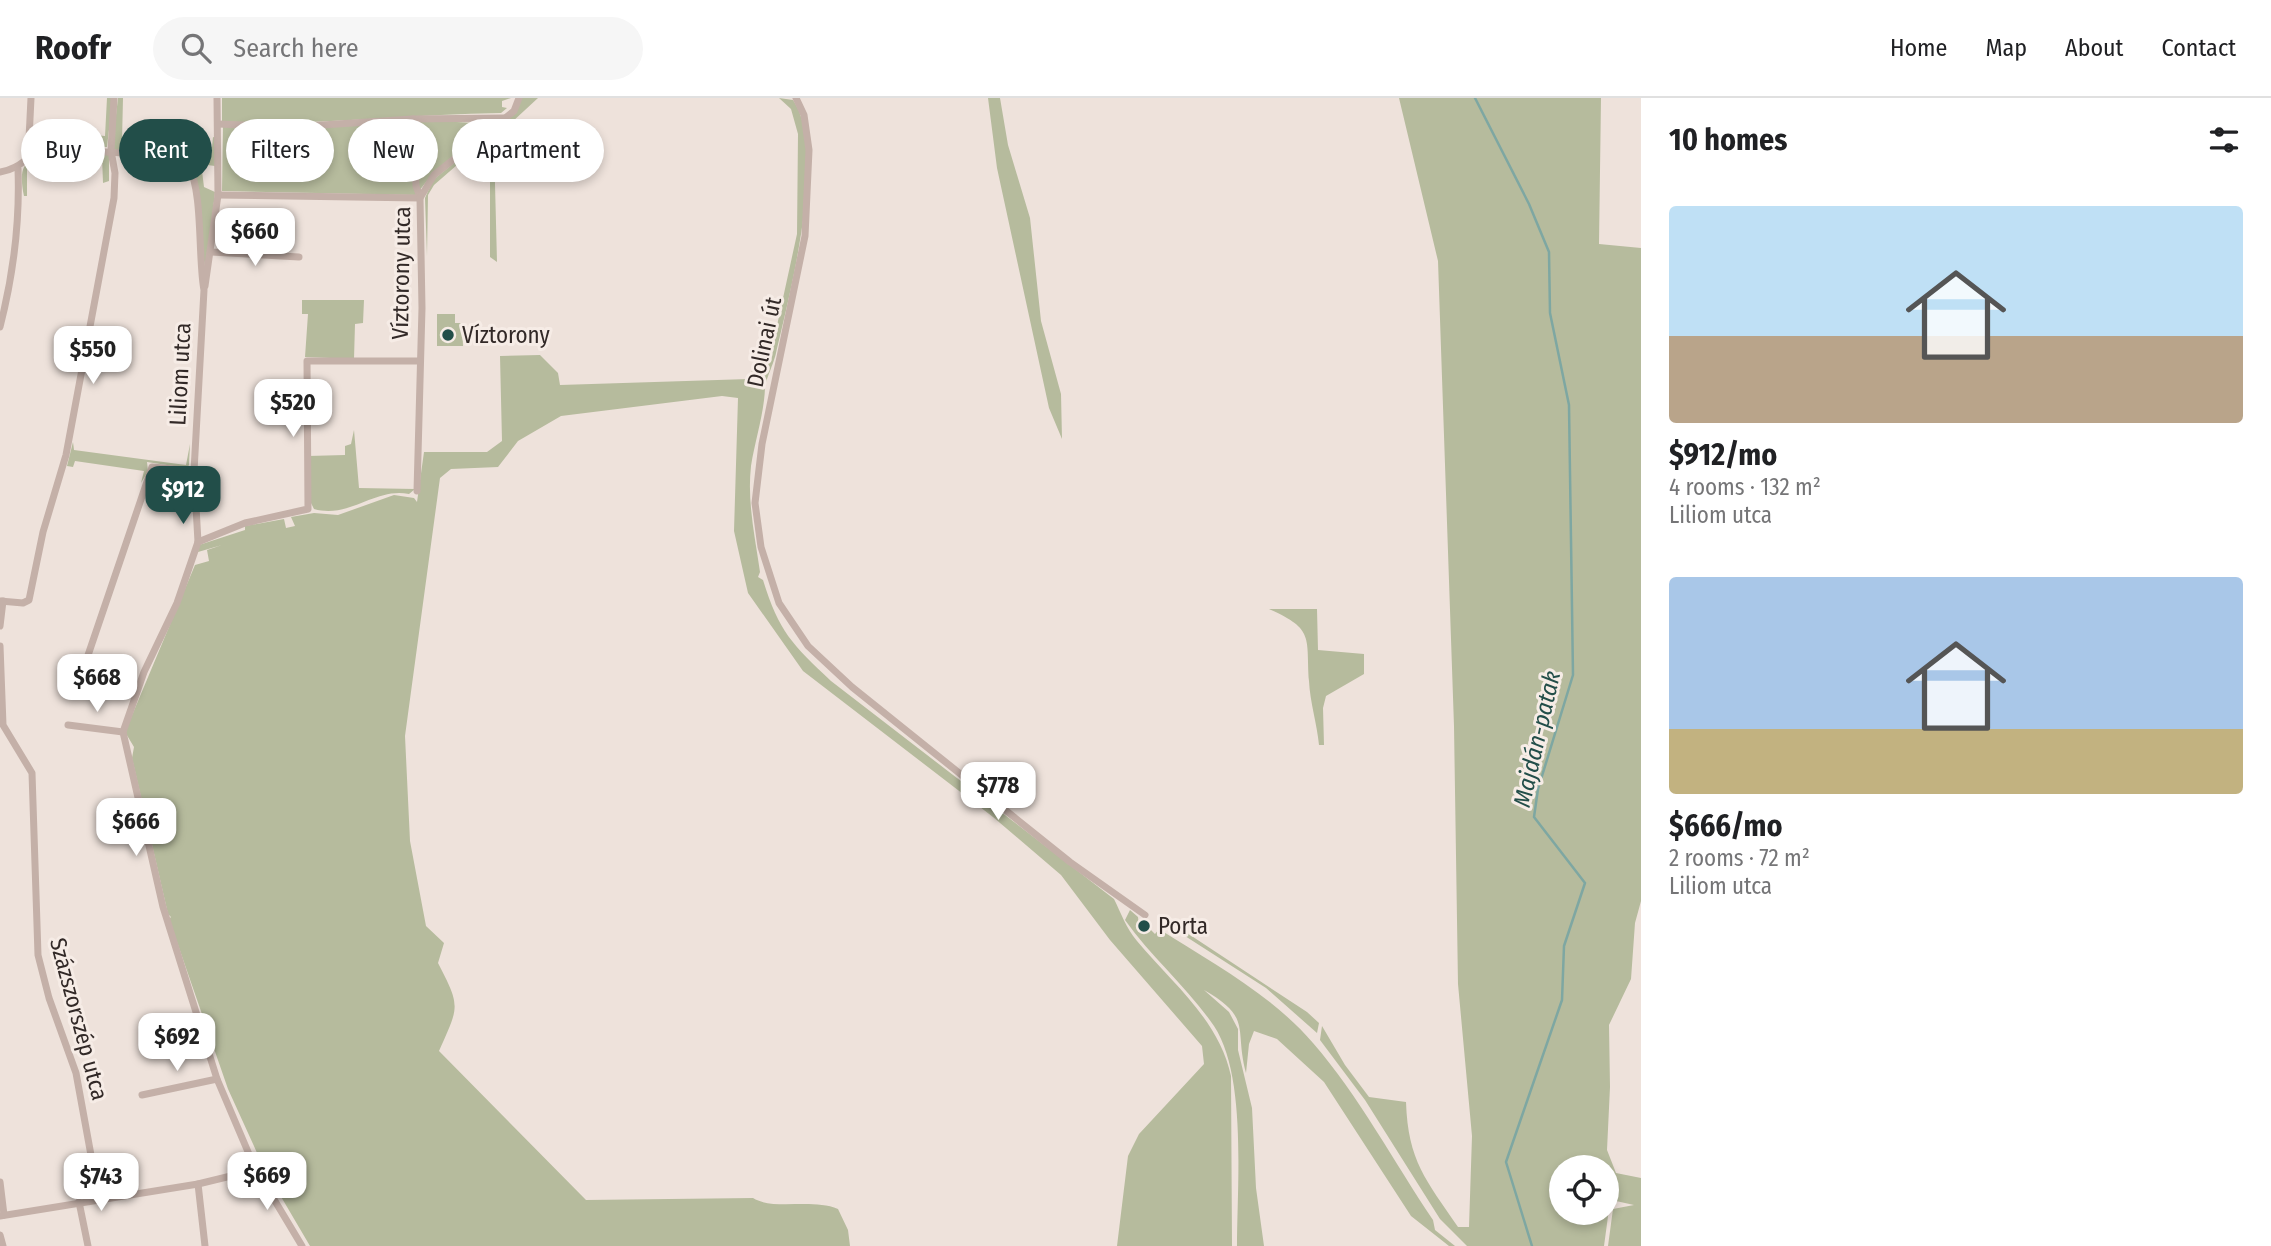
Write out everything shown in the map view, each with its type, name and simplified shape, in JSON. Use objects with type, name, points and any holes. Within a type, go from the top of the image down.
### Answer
[{"type":"street","points":[[30,119],[31,98]]},
{"type":"street","points":[[0,626],[1,601],[23,603],[29,600],[43,532],[64,464],[114,198],[115,173],[111,151],[114,98]]},
{"type":"street","points":[[204,290],[218,195],[217,98]]},
{"type":"street","name":"Víztorony utca","points":[[417,491],[422,308],[420,198],[434,175],[514,111],[519,98]]},
{"type":"street","name":"Dolinai út","points":[[796,98],[804,115],[809,150],[805,236],[761,444],[755,503],[761,547],[775,593],[797,634],[852,687],[1070,862],[1145,915]]},
{"type":"street","points":[[218,124],[292,127],[413,118],[504,118]]},
{"type":"street","points":[[218,195],[420,198],[416,186],[413,118]]},
{"type":"street","name":"Liliom utca","points":[[105,151],[180,163],[188,167],[196,197],[204,290],[194,471],[198,542],[177,603],[144,672],[122,732]]},
{"type":"street","points":[[0,172],[21,166]]},
{"type":"street","points":[[0,327],[19,207],[18,169]]},
{"type":"street","points":[[211,252],[299,257]]},
{"type":"street","points":[[198,542],[245,523],[308,509],[307,362],[419,361]]},
{"type":"street","points":[[84,667],[152,467],[194,471]]},
{"type":"street","name":"Százszorszép utca","points":[[0,646],[3,725],[32,774],[38,955],[49,998],[76,1073],[99,1199]]},
{"type":"street","points":[[68,725],[122,732],[163,907],[217,1079],[254,1166],[302,1246]]},
{"type":"street","points":[[142,1094],[217,1079]]},
{"type":"street","points":[[0,1182],[2,1216],[198,1184],[235,1175],[254,1166]]},
{"type":"street","points":[[198,1184],[205,1246]]},
{"type":"street","points":[[79,1202],[88,1246]]},
{"type":"street","points":[[0,1235],[3,1246]]},
{"type":"green space","points":[[107,98],[111,98],[107,147]]},
{"type":"green space","points":[[118,98],[123,98],[123,119],[119,119],[119,151],[112,149]]},
{"type":"green space","points":[[222,98],[511,98],[502,101],[502,107],[507,108],[501,113],[334,121],[226,119],[226,122],[222,122]]},
{"type":"green space","points":[[521,98],[538,98],[515,119],[509,119]]},
{"type":"green space","points":[[779,98],[793,100],[803,123],[807,153],[806,187],[796,262],[776,353],[765,385],[751,466],[751,506],[760,572],[758,577],[763,580],[781,625],[806,657],[831,681],[1114,899],[1133,936],[1205,1020],[1225,1056],[1231,1076],[1232,1246],[1117,1246],[1128,1156],[1139,1134],[1204,1064],[1202,1046],[1110,940],[1061,875],[993,817],[803,671],[748,593],[734,531],[738,398],[722,396],[561,416],[518,441],[498,467],[451,469],[440,478],[405,736],[410,841],[426,926],[444,943],[438,963],[451,989],[455,1007],[439,1051],[586,1200],[753,1198],[771,1204],[816,1204],[838,1209],[848,1230],[850,1246],[310,1246],[263,1166],[228,1089],[169,919],[171,917],[168,914],[132,758],[134,747],[125,732],[195,565],[209,561],[207,550],[222,545],[198,552],[199,545],[245,530],[245,526],[284,519],[286,528],[295,526],[291,517],[314,513],[338,515],[394,495],[414,498],[417,502],[424,452],[487,452],[502,441],[500,356],[540,355],[558,373],[560,385],[749,379],[758,354],[771,353],[797,234],[798,134],[791,109]]},
{"type":"green space","points":[[988,98],[1000,98],[1008,145],[1030,218],[1041,321],[1061,394],[1062,439],[1049,408],[997,168]]},
{"type":"green space","points":[[1399,98],[1601,98],[1599,244],[1641,248],[1641,901],[1635,923],[1631,979],[1609,1025],[1609,1155],[1549,1155],[1549,1225],[1607,1225],[1604,1246],[1467,1246],[1440,1219],[1365,1100],[1320,1040],[1322,1026],[1345,1065],[1369,1097],[1406,1102],[1410,1140],[1421,1169],[1458,1227],[1469,1227],[1472,1136],[1458,984],[1454,726],[1438,261]]},
{"type":"green space","points":[[438,121],[452,122],[452,157],[438,169]]},
{"type":"green space","points":[[334,123],[348,123],[348,182],[414,182],[416,195],[222,191],[223,126],[226,126],[226,182],[334,182]]},
{"type":"green space","points":[[213,137],[216,138],[215,166],[212,166]]},
{"type":"green space","points":[[105,155],[109,155],[109,181],[103,183]]},
{"type":"green space","points":[[452,165],[452,169],[438,182],[438,176]]},
{"type":"green space","points":[[22,182],[27,182],[27,196],[24,196]]},
{"type":"green space","points":[[193,182],[203,182],[204,187],[215,192],[206,275]]},
{"type":"green space","points":[[418,182],[426,182],[419,191]]},
{"type":"green space","points":[[432,182],[437,182],[428,195],[427,256],[425,198]]},
{"type":"green space","points":[[490,182],[495,182],[497,262],[490,257]]},
{"type":"green space","points":[[302,300],[364,300],[363,323],[355,324],[354,359],[305,357],[308,314],[302,314]]},
{"type":"green space","points":[[437,314],[455,314],[455,323],[462,323],[463,346],[437,346]]},
{"type":"green space","points":[[354,430],[359,488],[415,489],[409,494],[385,495],[339,510],[314,509],[309,499],[308,456],[345,455],[345,446],[351,444]]},
{"type":"green space","points":[[73,442],[74,450],[186,465],[190,444],[189,465],[187,468],[147,462],[148,471],[141,483],[144,471],[75,461],[73,467],[67,466]]},
{"type":"green space","points":[[1269,609],[1317,609],[1318,650],[1364,654],[1364,674],[1326,696],[1323,708],[1324,745],[1319,745],[1305,636],[1294,623]]},
{"type":"green space","points":[[1130,910],[1138,917],[1139,927],[1145,933],[1150,929],[1155,934],[1159,929],[1240,980],[1297,1026],[1330,1063],[1361,1107],[1433,1220],[1435,1230],[1455,1246],[1449,1246],[1411,1216],[1324,1082],[1277,1039],[1254,1031],[1249,1044],[1246,1073],[1236,1017],[1230,1008],[1204,990],[1229,1012],[1238,1029],[1238,1050],[1252,1108],[1256,1188],[1264,1246],[1237,1246],[1236,1101],[1232,1073],[1224,1047],[1204,1012],[1125,920]]},
{"type":"green space","points":[[1181,929],[1307,1012],[1319,1023],[1317,1033],[1266,988],[1185,936]]},
{"type":"green space","points":[[1619,1174],[1641,1178],[1641,1246],[1608,1246],[1611,1225],[1619,1225],[1619,1208],[1634,1205],[1619,1202]]},
{"type":"waterway","name":"Majdán-patak","points":[[1475,98],[1529,204],[1549,252],[1550,313],[1569,405],[1573,675],[1538,789],[1534,817],[1585,883],[1564,946],[1562,1000],[1506,1162],[1532,1246]]},
{"type":"place","name":"Víztorony","points":[[448,335]]},
{"type":"place","name":"Porta","points":[[1144,926]]}]
